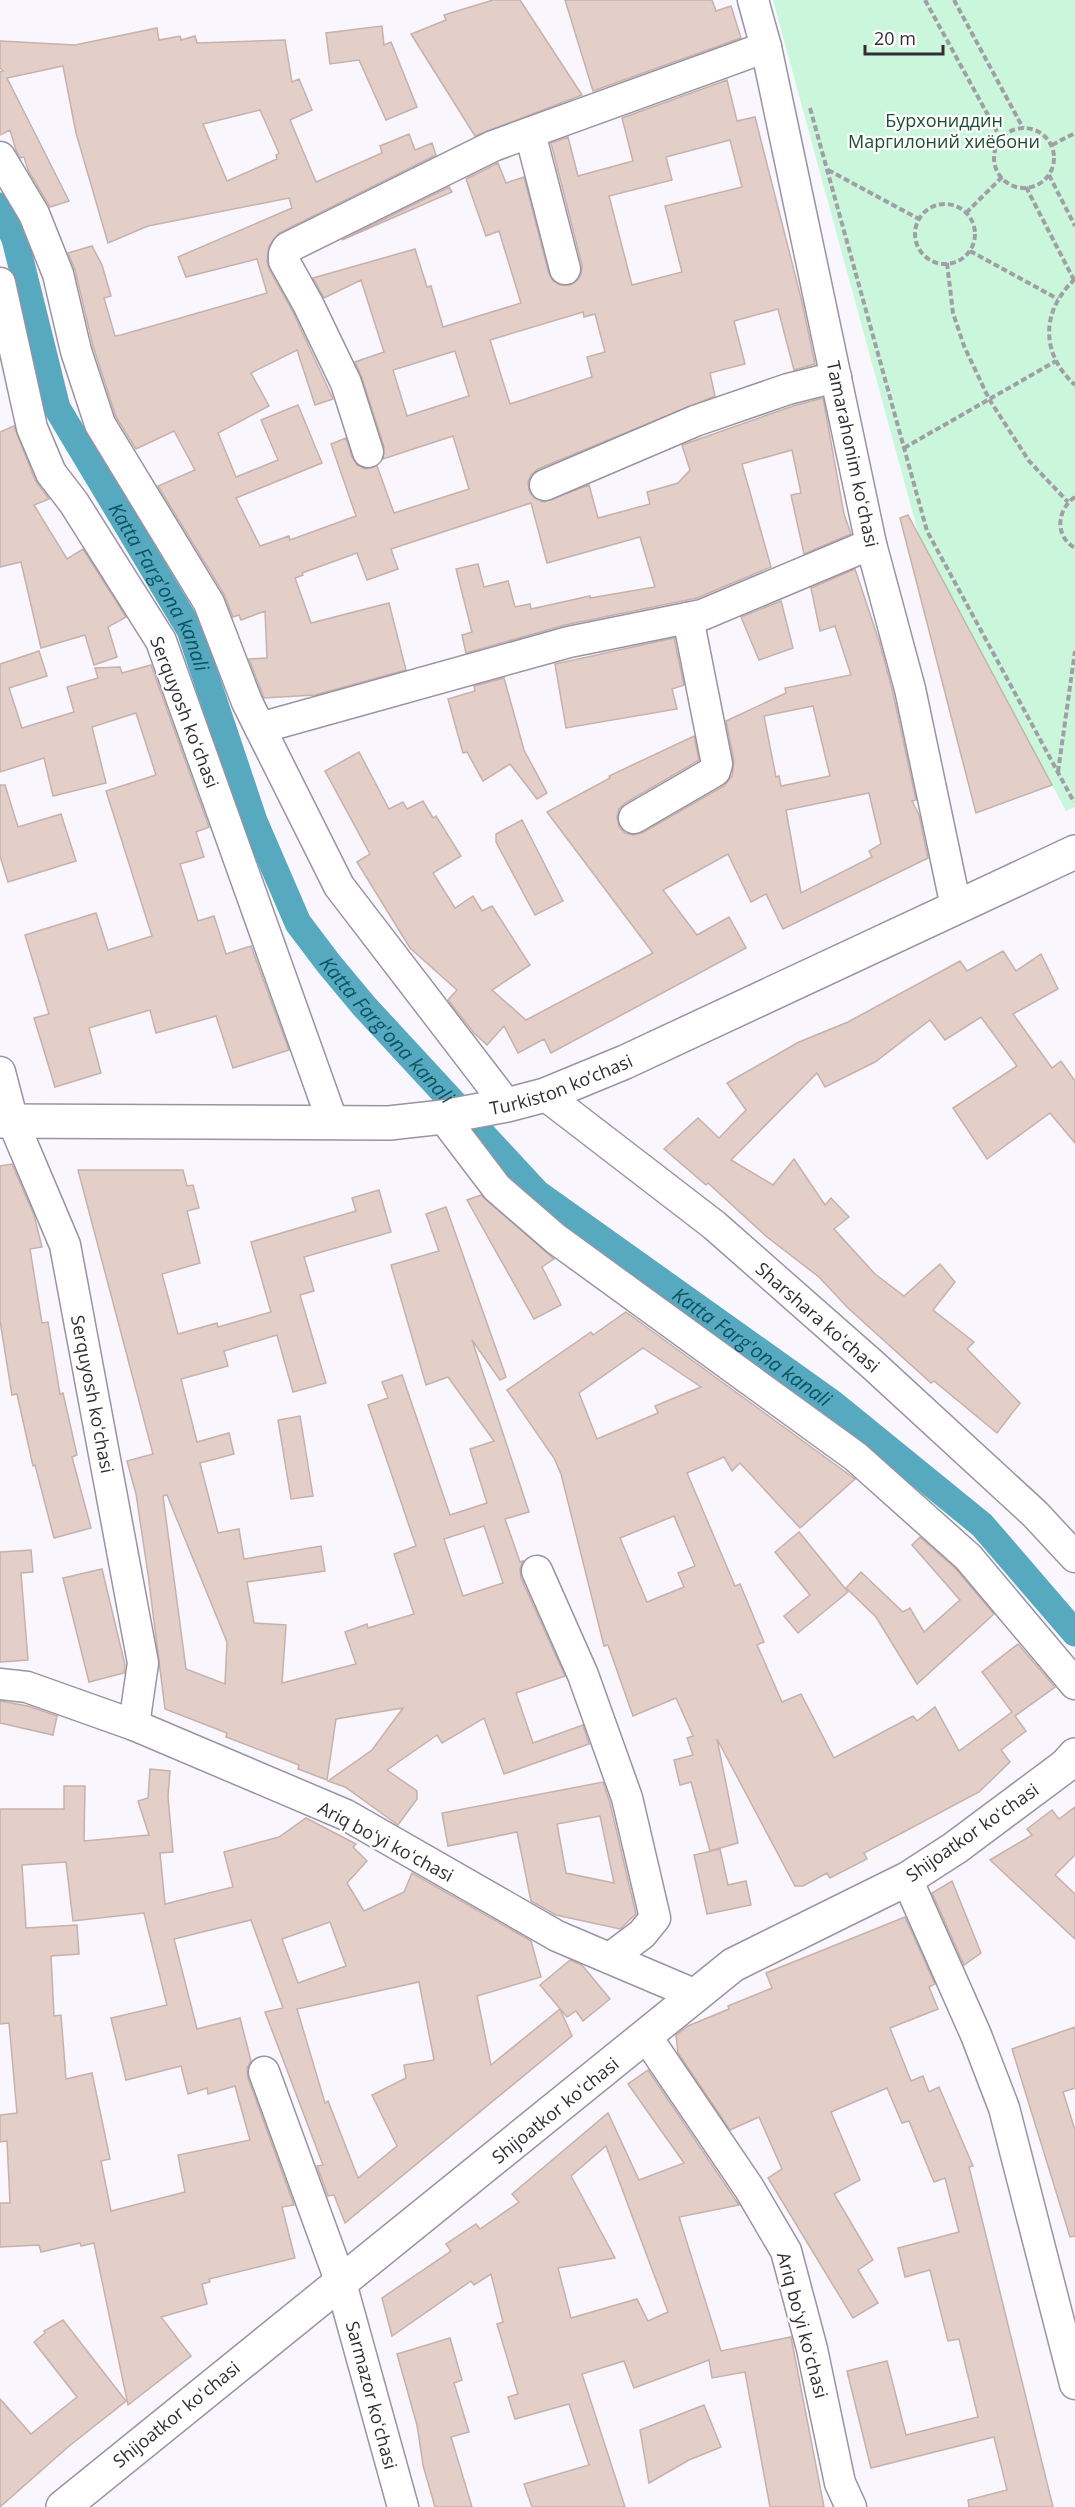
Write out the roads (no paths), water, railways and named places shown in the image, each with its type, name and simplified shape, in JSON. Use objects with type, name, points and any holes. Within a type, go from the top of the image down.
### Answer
[{"type":"street","name":"Tamarahonim koʻchasi","points":[[753,0],[766,47],[871,544],[910,688],[956,907]]},
{"type":"street","points":[[368,452],[346,383],[308,304],[284,261],[284,254],[288,249],[375,203],[493,146],[766,47]]},
{"type":"street","points":[[530,133],[565,269]]},
{"type":"street","points":[[0,157],[34,214],[58,274],[76,351],[100,424],[208,603],[247,702],[339,886],[507,1105]]},
{"type":"street","name":"Serquyosh koʻchasi","points":[[0,283],[32,428],[51,473],[74,503],[161,641],[333,1123]]},
{"type":"street","points":[[545,485],[694,421],[788,389],[836,377]]},
{"type":"street","points":[[260,728],[569,642],[702,615],[871,544]]},
{"type":"street","points":[[634,818],[716,771],[715,753],[688,618]]},
{"type":"street","name":"Turkiston ko’chasi","points":[[6,1121],[389,1123],[443,1117],[507,1105],[545,1095],[625,1062],[1075,852]]},
{"type":"street","name":"Serquyosh koʻchasi","points":[[0,1072],[6,1121],[65,1245],[143,1663],[134,1725]]},
{"type":"street","name":"Sharshara koʻchasi","points":[[545,1095],[714,1226],[890,1381],[1035,1514],[1075,1557]]},
{"type":"street","points":[[443,1117],[497,1188],[556,1239],[856,1457],[969,1557],[1075,1684]]},
{"type":"street","points":[[537,1571],[583,1675],[627,1798],[655,1918],[642,1934],[610,1959]]},
{"type":"street","name":"Ariq boʻyi koʻchasi","points":[[0,1684],[27,1687],[134,1725],[346,1815],[556,1936],[696,1995]]},
{"type":"street","name":"Shijoatkor koʻchasi","points":[[63,2507],[734,1965],[907,1879],[955,1848],[1065,1766],[1075,1755]]},
{"type":"street","points":[[907,1879],[976,2035],[1004,2108],[1075,2384]]},
{"type":"street","name":"Ariq boʻyi koʻchasi","points":[[646,2036],[749,2188],[786,2251],[812,2349],[840,2483],[851,2507]]},
{"type":"street","name":"Sarmazor koʻchasi","points":[[264,2072],[341,2283],[402,2507]]},
{"type":"waterway","name":"Katta Farg'ona kanali","points":[[0,206],[15,239],[57,408],[190,630],[254,821],[298,923],[364,1006],[537,1193],[832,1403],[982,1525],[1075,1633]]},
{"type":"park label","name":"Бурхониддин Маргилоний хиёбони","points":[[944,130]]}]
